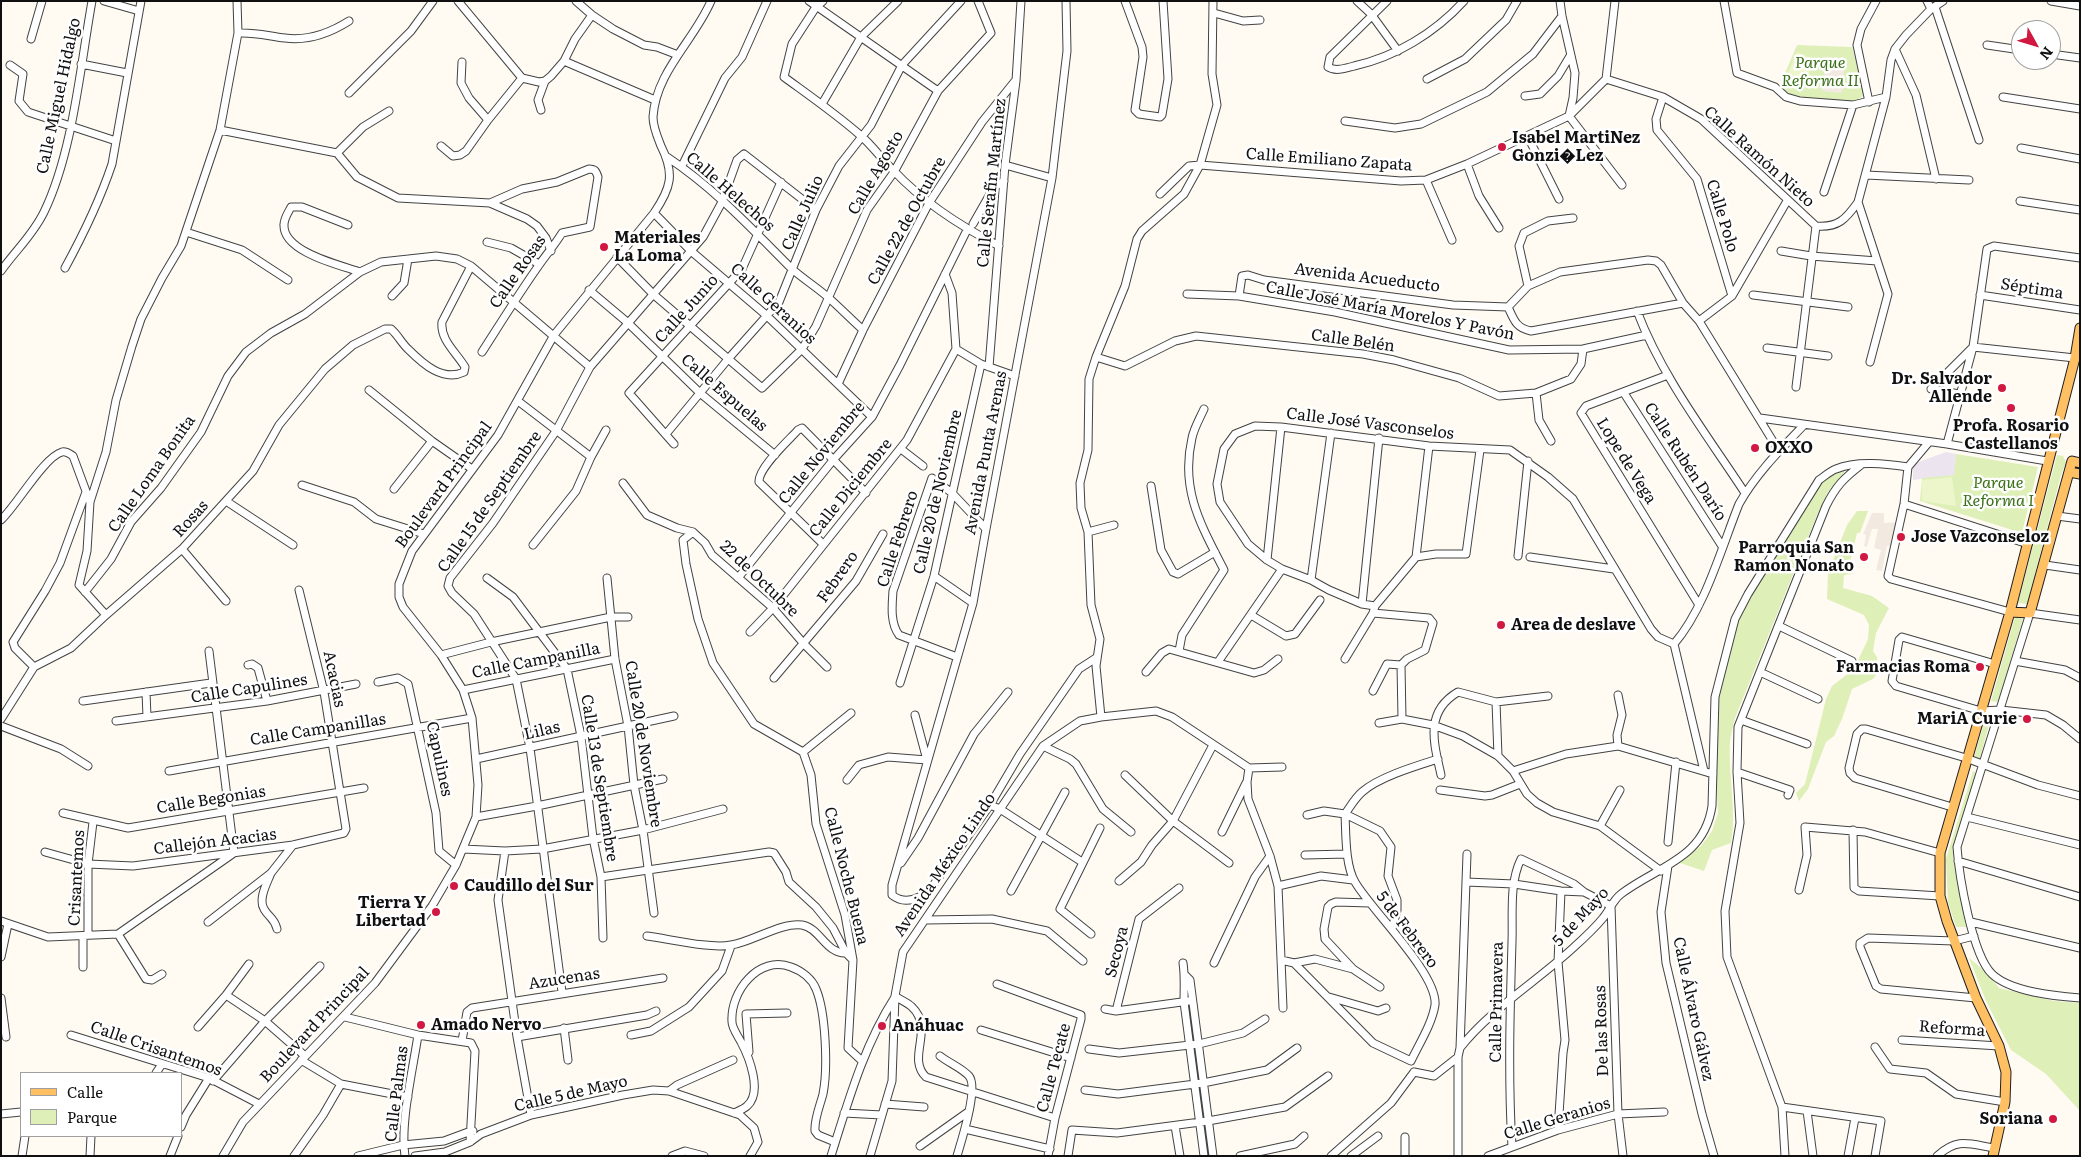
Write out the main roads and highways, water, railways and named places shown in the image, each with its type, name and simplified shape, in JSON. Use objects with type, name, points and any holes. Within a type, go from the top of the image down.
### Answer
[{"type":"main road","points":[[1993,1152],[2004,1102],[2006,1072],[1999,1046],[1976,998],[1954,941],[1940,896],[1940,853],[1966,758],[2010,612],[2080,328]]},
{"type":"main road","points":[[2010,612],[2030,613],[2045,565],[2069,472],[2076,462]]},
{"type":"main road","points":[[2069,472],[2080,474]]},
{"type":"place","name":"Isabel MartiNez Gonzi�Lez","points":[[1502,147]]},
{"type":"place","name":"Materiales La Loma","points":[[604,247]]},
{"type":"place","name":"Dr. Salvador Allende","points":[[2002,388]]},
{"type":"place","name":"Profa. Rosario Castellanos","points":[[2011,408]]},
{"type":"place","name":"OXXO","points":[[1755,448]]},
{"type":"place","name":"Jose Vazconseloz","points":[[1901,537]]},
{"type":"place","name":"Parroquia San Ramon Nonato","points":[[1864,557]]},
{"type":"place","name":"Area de deslave","points":[[1501,625]]},
{"type":"place","name":"Farmacias Roma","points":[[1980,667]]},
{"type":"place","name":"MariA Curie","points":[[2027,719]]},
{"type":"place","name":"Caudillo del Sur","points":[[454,886]]},
{"type":"place","name":"Tierra Y Libertad","points":[[436,912]]},
{"type":"place","name":"Amado Nervo","points":[[421,1025]]},
{"type":"place","name":"Anáhuac","points":[[882,1026]]},
{"type":"place","name":"Soriana","points":[[2053,1119]]},
{"type":"park label","name":"Parque Reforma II","points":[[1820,72]]},
{"type":"park label","name":"Parque Reforma I","points":[[1998,492]]}]
